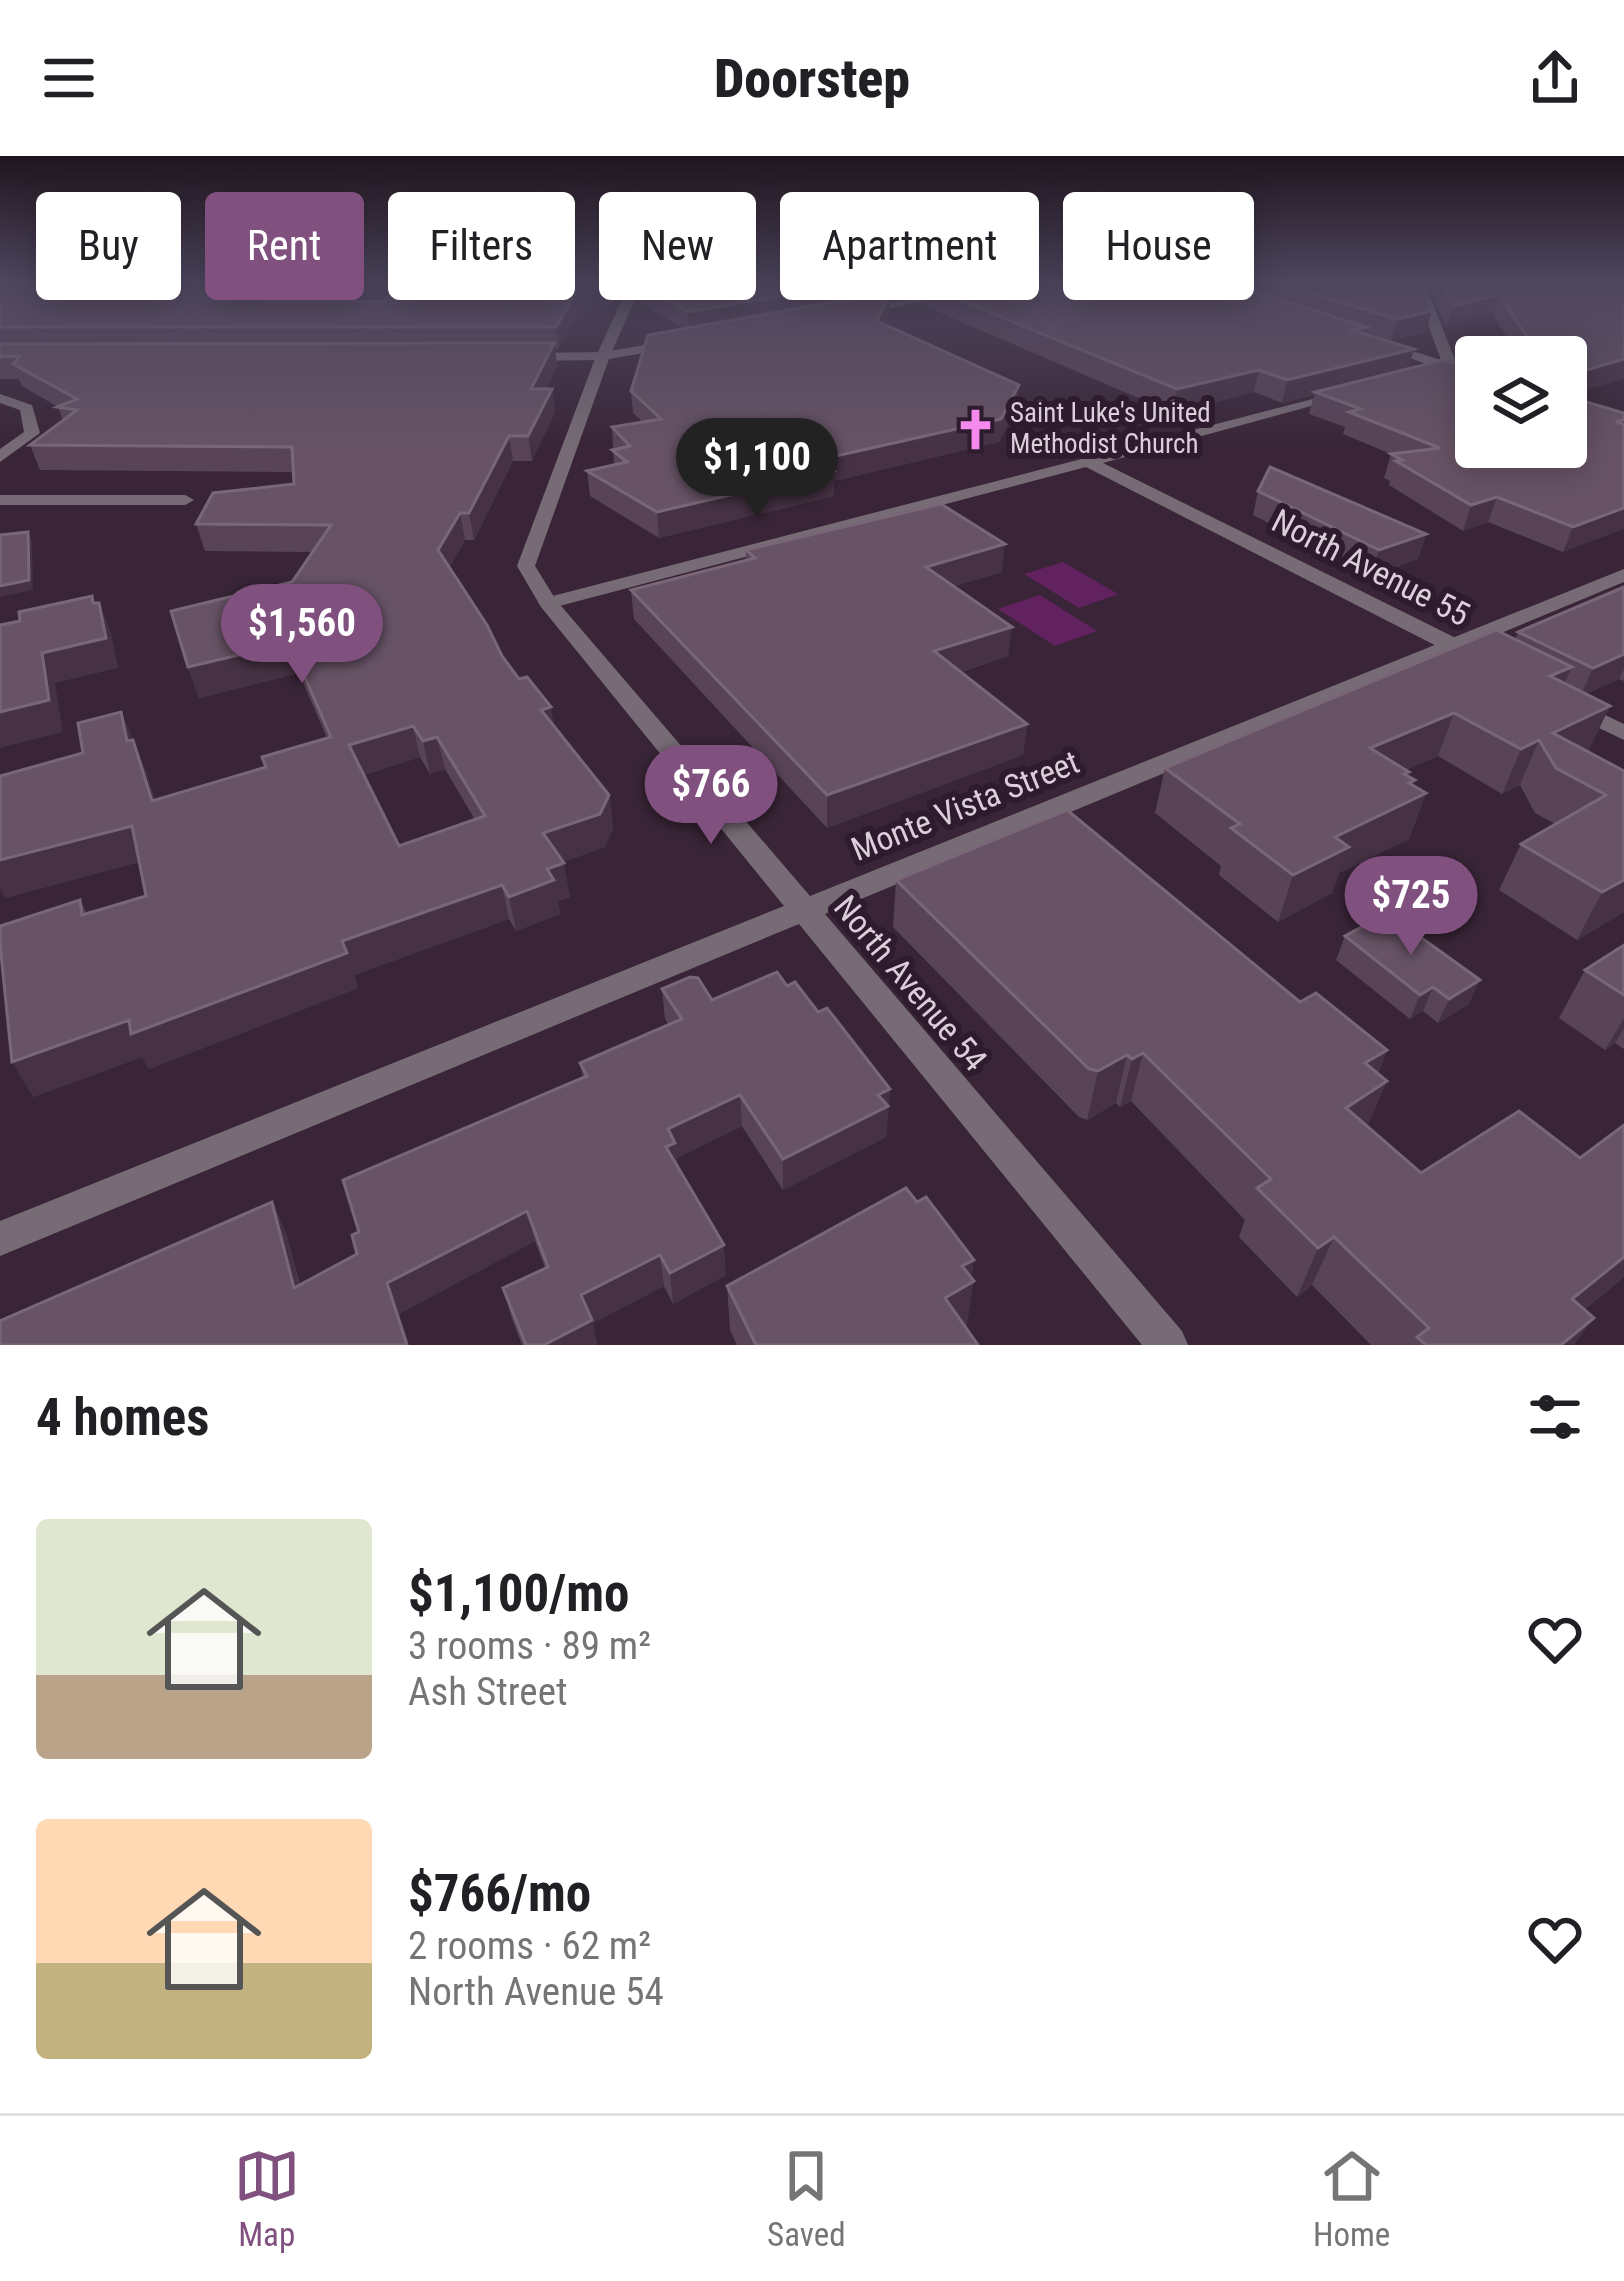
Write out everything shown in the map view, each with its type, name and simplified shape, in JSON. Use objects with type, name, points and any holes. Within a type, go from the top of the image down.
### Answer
[{"type":"street","name":"North Avenue 54","points":[[612,336],[526,566],[548,603],[1168,1345]]},
{"type":"street","points":[[1439,336],[1451,368]]},
{"type":"street","points":[[510,356],[603,356],[697,340]]},
{"type":"street","points":[[1368,341],[1455,369]]},
{"type":"street","points":[[1408,379],[1451,368]]},
{"type":"street","points":[[548,603],[1365,390]]},
{"type":"street","points":[[0,398],[27,409],[32,433],[0,457]]},
{"type":"street","name":"North Avenue 55","points":[[1088,462],[1491,664]]},
{"type":"street","points":[[0,500],[185,500]]},
{"type":"street","name":"Monte Vista Street","points":[[0,1239],[1624,575]]},
{"type":"street","points":[[1548,694],[1624,733]]},
{"type":"shaded area","points":[[1063,562],[1118,594],[1079,608],[1024,574]]},
{"type":"shaded area","points":[[1040,595],[1097,631],[1055,646],[998,609]]},
{"type":"building","points":[[648,336],[911,336],[1019,385],[1001,419],[818,460],[834,471],[657,512],[587,471],[627,462],[612,450],[630,446],[612,427],[661,419],[631,391]]},
{"type":"building","points":[[1049,336],[1373,336],[1414,349],[1287,380],[1259,370],[1177,389]]},
{"type":"building","points":[[1587,336],[1624,336],[1624,359],[1587,370]]},
{"type":"building","points":[[554,343],[531,389],[552,389],[528,436],[509,436],[469,513],[460,513],[438,550],[502,656],[519,679],[527,677],[551,707],[541,710],[609,795],[600,814],[543,833],[564,863],[547,869],[554,880],[509,897],[502,885],[342,941],[347,953],[131,1034],[129,1020],[12,1062],[0,926],[80,900],[82,915],[146,896],[132,826],[0,860],[0,776],[83,753],[78,723],[121,712],[127,741],[133,740],[152,801],[266,767],[262,757],[331,737],[290,643],[188,667],[171,611],[292,582],[331,525],[196,524],[213,493],[294,484],[292,447],[30,445],[77,410],[57,407],[77,399],[13,364],[20,356],[0,357],[0,344]],"holes":[[[413,726],[423,741],[437,737],[485,816],[399,846],[349,745]]]},
{"type":"building","points":[[1443,360],[1455,363],[1455,468],[1587,468],[1587,402],[1624,413],[1624,420],[1616,422],[1624,424],[1624,508],[1573,527],[1497,497],[1471,505],[1391,454],[1440,448],[1349,412],[1361,409],[1315,392]]},
{"type":"building","points":[[1270,467],[1426,534],[1379,550],[1258,491]]},
{"type":"building","points":[[941,504],[1005,544],[926,567],[1012,627],[934,651],[1027,724],[827,795],[631,590],[755,558],[746,550]]},
{"type":"building","points":[[28,532],[29,580],[0,586],[0,535]]},
{"type":"building","points":[[1624,587],[1624,654],[1593,668],[1518,632]]},
{"type":"building","points":[[92,596],[93,603],[99,603],[106,638],[42,653],[49,700],[0,712],[0,625],[20,621],[19,612]]},
{"type":"building","points":[[1496,630],[1572,667],[1550,676],[1610,706],[1553,733],[1624,771],[1624,880],[1602,892],[1521,844],[1606,795],[1556,768],[1539,740],[1521,749],[1454,713],[1370,748],[1409,772],[1404,774],[1415,780],[1409,783],[1426,793],[1335,837],[1349,847],[1293,875],[1231,828],[1240,824],[1165,768]]},
{"type":"building","points":[[1067,810],[1300,1002],[1316,993],[1387,1050],[1365,1063],[1387,1081],[1346,1108],[1421,1173],[1519,1111],[1580,1158],[1624,1125],[1624,1257],[1572,1299],[1594,1318],[1561,1345],[1426,1345],[1417,1337],[1429,1328],[1334,1237],[1318,1248],[1257,1188],[1271,1179],[1143,1053],[1132,1059],[1127,1055],[1098,1071],[1089,1069],[896,880]]},
{"type":"building","points":[[1387,913],[1480,980],[1449,999],[1433,987],[1420,995],[1345,936]]},
{"type":"building","points":[[1624,945],[1624,995],[1585,970]]},
{"type":"building","points":[[777,972],[787,986],[795,982],[818,1012],[827,1008],[890,1089],[878,1095],[888,1106],[783,1159],[740,1095],[668,1129],[675,1143],[666,1147],[724,1245],[670,1273],[660,1255],[581,1295],[592,1320],[544,1345],[526,1345],[503,1288],[548,1267],[527,1211],[387,1283],[407,1345],[0,1345],[0,1321],[272,1202],[294,1288],[357,1254],[352,1235],[359,1232],[343,1180],[587,1076],[580,1063],[682,1019],[662,989],[698,978],[712,1000]]},
{"type":"building","points":[[906,1188],[917,1202],[926,1197],[974,1260],[962,1266],[974,1281],[945,1298],[978,1345],[756,1345],[727,1286]]},
{"type":"place","name":"Saint Luke's United Methodist Church","points":[[976,429]]}]
